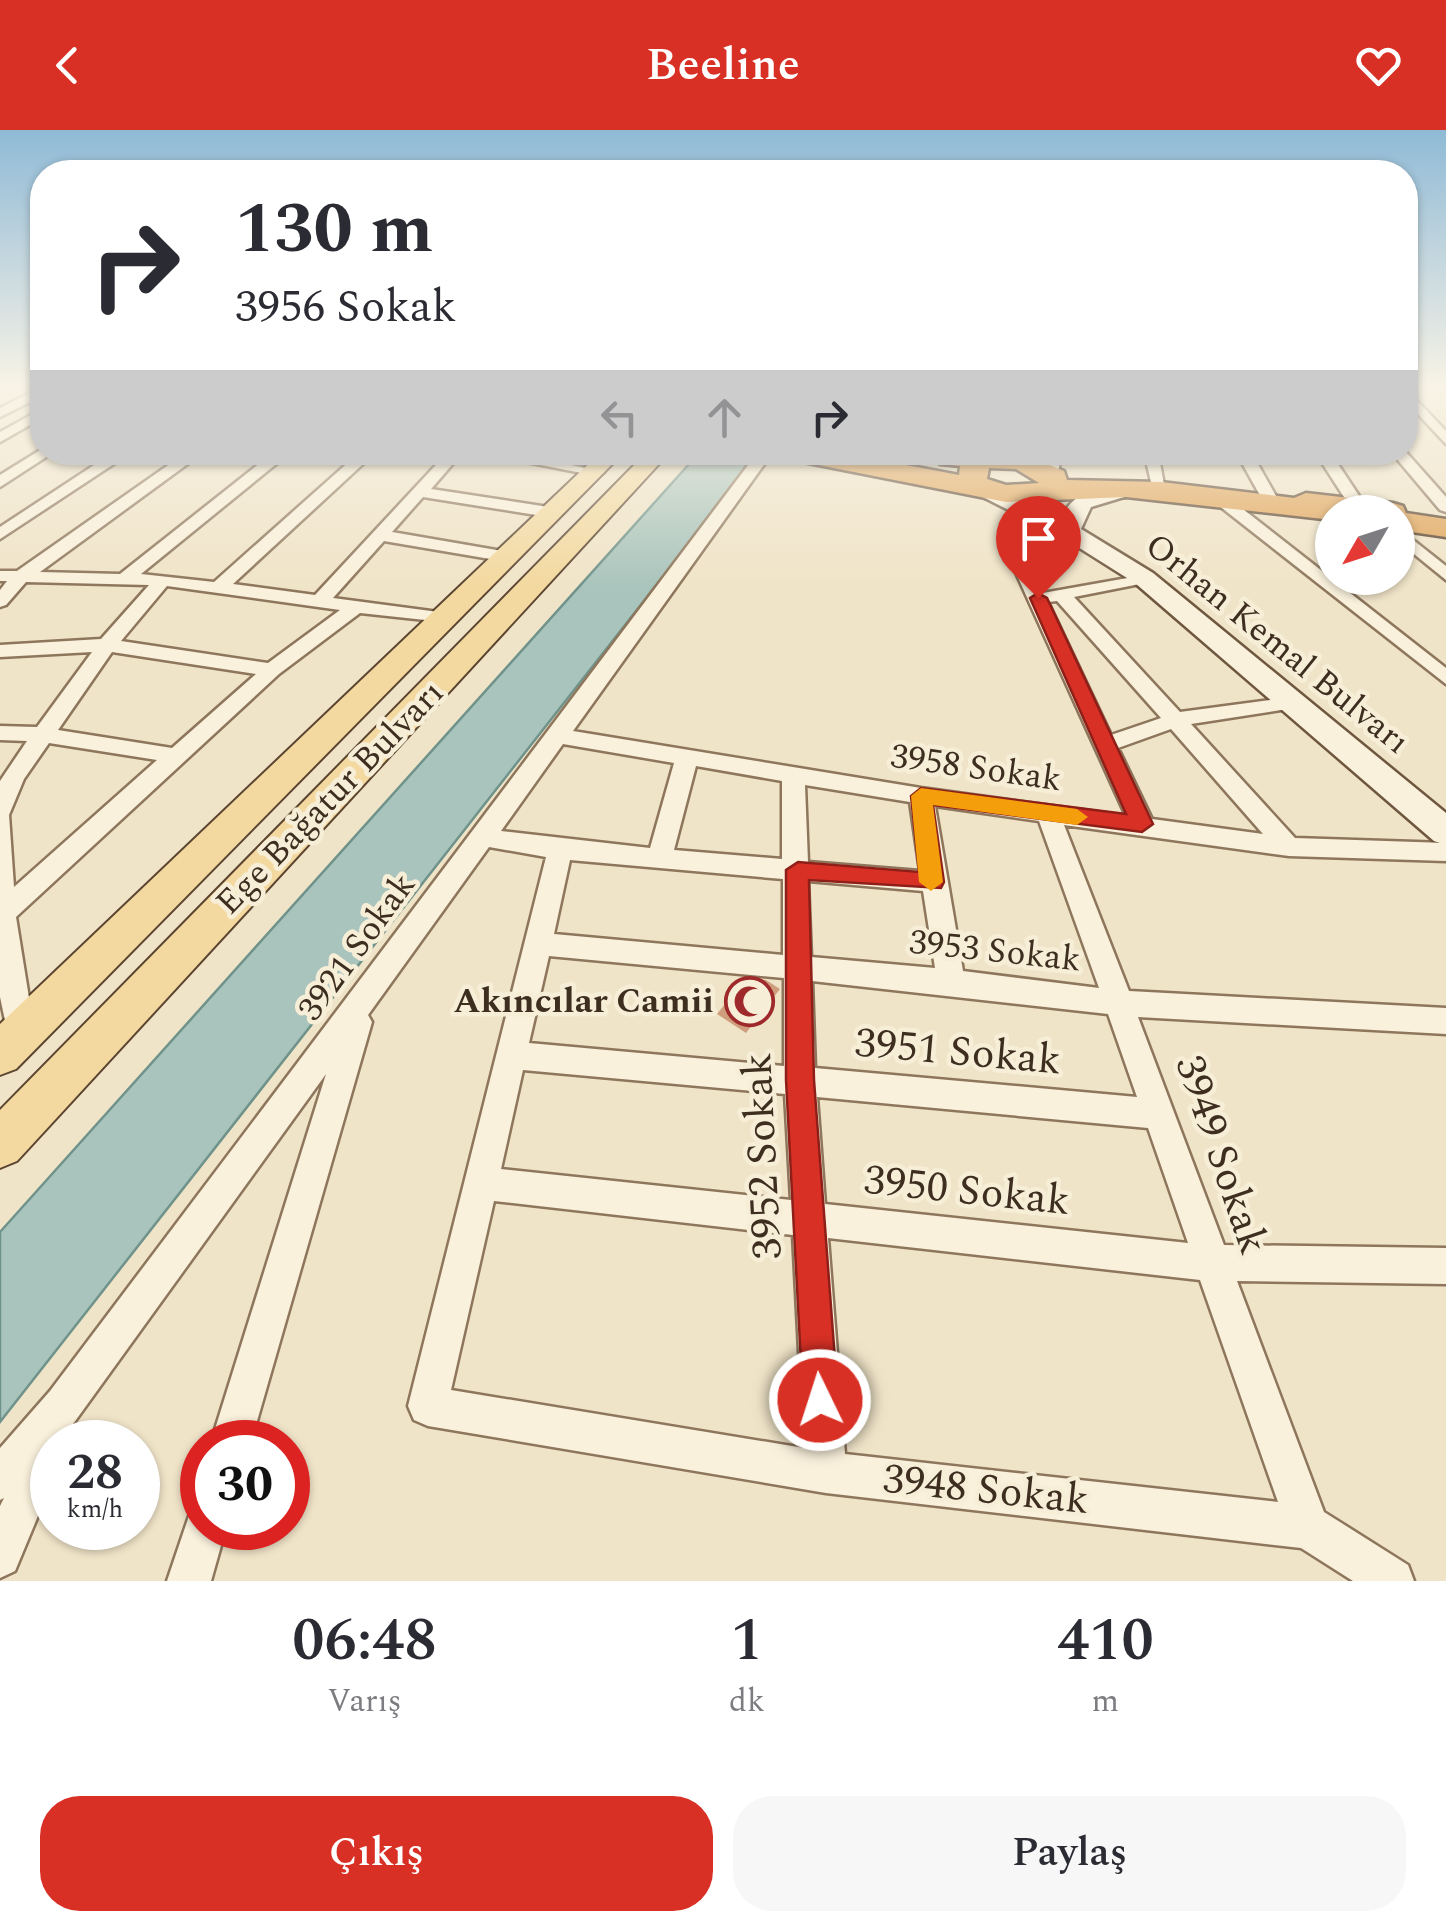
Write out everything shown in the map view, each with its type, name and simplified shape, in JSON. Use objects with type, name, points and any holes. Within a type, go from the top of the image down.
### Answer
[{"type":"highway","points":[[947,465],[980,468],[1011,496],[1052,471],[1315,504]]},
{"type":"highway","points":[[1052,471],[1126,489],[1315,507]]},
{"type":"highway","points":[[1415,516],[1446,520]]},
{"type":"highway","points":[[1415,523],[1446,528]]},
{"type":"main road","name":"Ege Bağatur Bulvarı","points":[[10,1044],[602,465]]},
{"type":"main road","name":"Ege Bağatur Bulvarı","points":[[0,1144],[648,465]]},
{"type":"main road","points":[[912,465],[1065,528]]},
{"type":"main road","points":[[980,468],[1065,528]]},
{"type":"main road","points":[[1052,471],[1045,496],[1065,528]]},
{"type":"main road","points":[[1065,528],[1084,501],[1126,489]]},
{"type":"main road","name":"Orhan Kemal Bulvarı","points":[[1065,528],[1144,578],[1446,832]]},
{"type":"main road","name":"Orhan Kemal Bulvarı","points":[[1065,528],[1158,576],[1446,815]]},
{"type":"street","points":[[0,482],[30,463]]},
{"type":"street","points":[[0,534],[105,465]]},
{"type":"street","points":[[0,601],[22,576],[178,465]]},
{"type":"street","points":[[120,582],[268,465]]},
{"type":"street","points":[[218,588],[355,465]]},
{"type":"street","points":[[321,600],[445,465]]},
{"type":"street","name":"3921 Sokak","points":[[0,1479],[64,1405],[757,465]]},
{"type":"street","points":[[1154,465],[1159,482]]},
{"type":"street","points":[[1250,465],[1268,496]]},
{"type":"street","points":[[1328,465],[1341,495]]},
{"type":"street","points":[[1409,465],[1446,508]]},
{"type":"street","points":[[421,492],[555,512]]},
{"type":"street","points":[[1219,498],[1446,678]]},
{"type":"street","points":[[1065,528],[1016,553],[1142,824]]},
{"type":"street","points":[[378,535],[508,557]]},
{"type":"street","points":[[1415,547],[1446,575]]},
{"type":"street","points":[[0,576],[120,582],[163,580],[446,619]]},
{"type":"street","points":[[1038,598],[1144,578]]},
{"type":"street","points":[[0,810],[13,778],[108,645],[163,580]]},
{"type":"street","points":[[1063,596],[1289,847]]},
{"type":"street","points":[[1,914],[272,670],[358,605]]},
{"type":"street","points":[[0,650],[108,645],[272,670]]},
{"type":"street","points":[[1106,744],[1176,720],[1294,701]]},
{"type":"street","points":[[0,734],[45,735],[177,756]]},
{"type":"street","name":"3958 Sokak","points":[[559,736],[921,796],[1289,847],[1446,852]]},
{"type":"street","points":[[660,859],[686,760]]},
{"type":"street","name":"3952 Sokak","points":[[793,776],[800,1080],[826,1472]]},
{"type":"street","points":[[921,796],[951,982]]},
{"type":"street","name":"3949 Sokak","points":[[1048,814],[1121,1003],[1210,1263],[1308,1527]]},
{"type":"street","points":[[0,821],[1,914],[10,1044]]},
{"type":"street","points":[[485,837],[560,850],[932,882]]},
{"type":"street","points":[[479,1184],[560,850]]},
{"type":"street","name":"3953 Sokak","points":[[537,944],[951,982],[1121,1003],[1446,1021]]},
{"type":"street","points":[[238,1420],[363,1003]]},
{"type":"street","name":"3951 Sokak","points":[[510,1055],[1159,1114]]},
{"type":"street","name":"3950 Sokak","points":[[479,1184],[1210,1263],[1446,1266]]},
{"type":"street","name":"3948 Sokak","points":[[479,1184],[428,1406],[826,1472],[1308,1527]]},
{"type":"street","points":[[0,1556],[64,1405]]},
{"type":"street","points":[[1308,1527],[1392,1581]]},
{"type":"street","points":[[189,1581],[198,1550]]},
{"type":"water","points":[[688,465],[751,465],[0,1422],[0,1232]]},
{"type":"building","name":"Akıncılar Camii","points":[[746,978],[766,980],[780,989],[746,1033],[717,1014]]},
{"type":"slow traffic","points":[[931,882],[921,796],[1077,817]]},
{"type":"place","name":"Akıncılar Camii","points":[[749,1001]]},
{"type":"route","points":[[820,1400],[800,1080],[798,870],[932,882],[921,796],[1142,824],[1038,598]]}]
